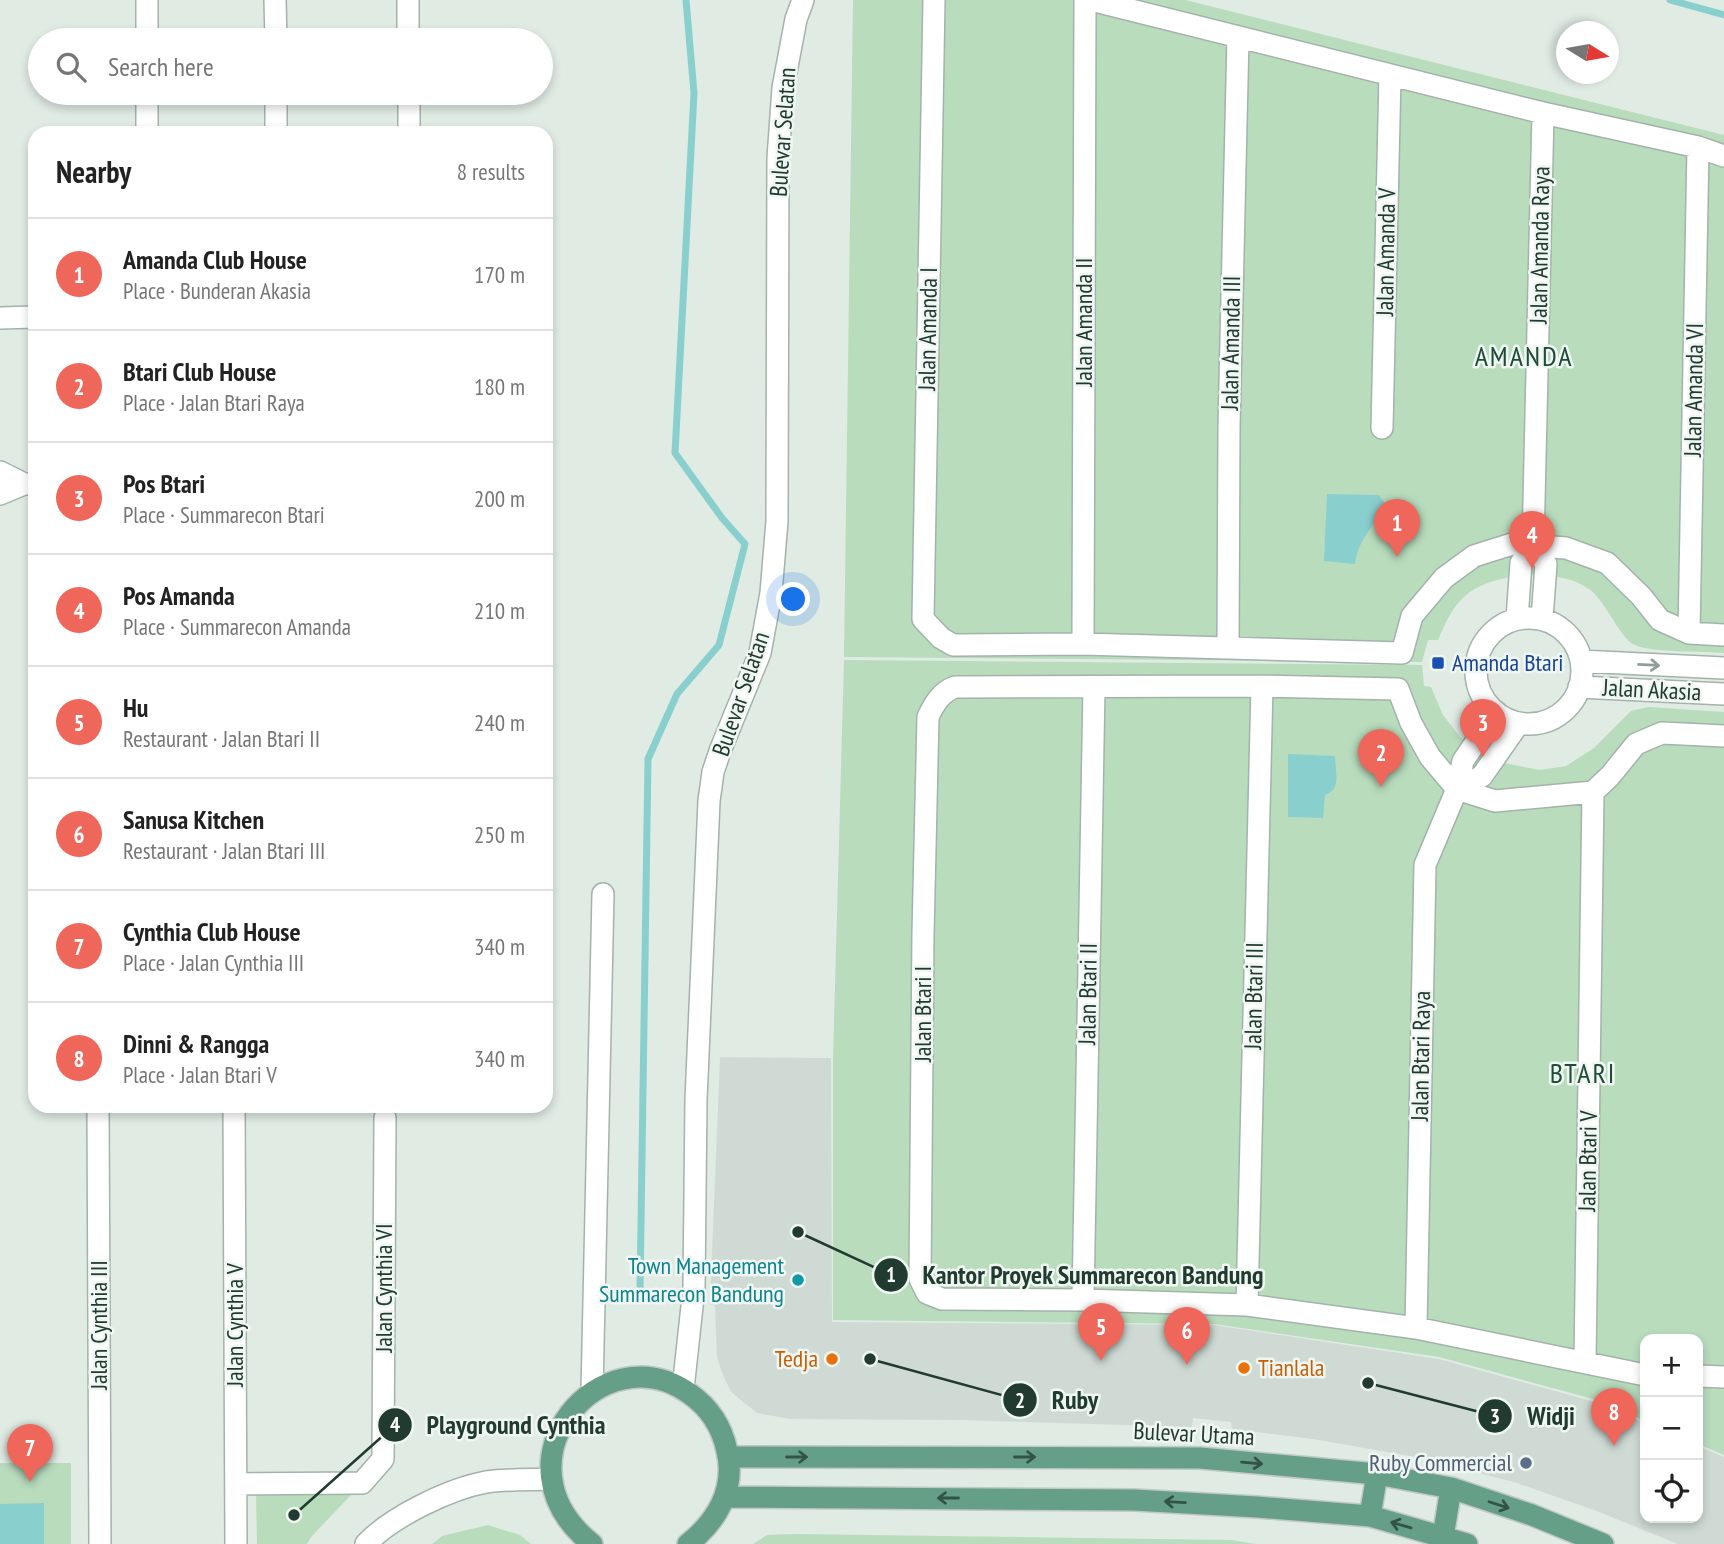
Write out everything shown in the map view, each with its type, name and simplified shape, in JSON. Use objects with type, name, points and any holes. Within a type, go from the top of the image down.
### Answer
[{"type":"main road","points":[[592,1544],[578,1533],[565,1517],[556,1499],[551,1479],[551,1459],[559,1430],[576,1405],[592,1392],[609,1384],[637,1379],[666,1382],[683,1389],[700,1401],[714,1418],[724,1437],[729,1457],[725,1497],[704,1531],[688,1544]]},
{"type":"main road","name":"Bulevar Utama","points":[[729,1457],[1188,1458],[1377,1474],[1451,1488],[1603,1544]]},
{"type":"main road","points":[[1370,1516],[1377,1474]]},
{"type":"main road","points":[[1443,1537],[1451,1488]]},
{"type":"main road","points":[[725,1497],[1134,1500],[1370,1516],[1466,1544]]},
{"type":"street","points":[[147,0],[147,28]]},
{"type":"street","points":[[275,0],[276,28]]},
{"type":"street","points":[[408,0],[408,28]]},
{"type":"street","name":"Bulevar Selatan","points":[[683,1389],[694,1288],[695,1100],[709,801],[713,772],[720,751],[760,653],[771,593],[777,521],[778,159],[783,88],[796,19],[803,0]]},
{"type":"street","name":"Jalan Amanda I","points":[[934,0],[923,619],[941,638],[953,645],[1083,644]]},
{"type":"street","name":"Jalan Amanda II","points":[[1083,644],[1085,0]]},
{"type":"street","points":[[1091,0],[1543,113],[1698,147],[1724,156]]},
{"type":"street","name":"Jalan Amanda III","points":[[1228,648],[1229,427],[1238,37]]},
{"type":"street","name":"Jalan Amanda V","points":[[1382,428],[1390,75]]},
{"type":"street","points":[[147,105],[147,126]]},
{"type":"street","points":[[276,105],[276,126]]},
{"type":"street","points":[[408,105],[409,126]]},
{"type":"street","name":"Jalan Amanda Raya","points":[[1532,545],[1543,113]]},
{"type":"street","name":"Jalan Amanda VI","points":[[1689,633],[1698,147]]},
{"type":"street","points":[[0,318],[28,317]]},
{"type":"street","points":[[0,472],[28,484]]},
{"type":"street","points":[[0,494],[28,484]]},
{"type":"street","points":[[1083,644],[1402,653],[1412,616],[1444,578],[1474,556],[1512,544],[1566,548],[1607,563],[1641,596],[1660,620],[1689,633],[1724,635]]},
{"type":"street","points":[[1517,619],[1521,563],[1532,545]]},
{"type":"street","points":[[1532,545],[1546,564],[1542,619]]},
{"type":"street","points":[[1517,619],[1542,619],[1563,630],[1572,639],[1581,661],[1579,687],[1566,709],[1556,716],[1532,724],[1519,723],[1496,712],[1480,691],[1477,678],[1480,652],[1494,631],[1517,619]]},
{"type":"street","name":"Jalan Akasia","points":[[1581,661],[1724,668]]},
{"type":"street","points":[[1094,688],[1262,686],[1398,690],[1411,723],[1430,757],[1457,789],[1494,801],[1593,792],[1636,744],[1662,733],[1724,736]]},
{"type":"street","name":"Jalan Btari III","points":[[1247,1305],[1262,686]]},
{"type":"street","name":"Jalan Btari I","points":[[1083,1300],[943,1299],[927,1293],[920,1279],[923,921],[928,717],[934,703],[955,687],[1094,688]]},
{"type":"street","name":"Jalan Akasia","points":[[1579,687],[1724,694]]},
{"type":"street","name":"Jalan Btari II","points":[[1083,1300],[1094,688]]},
{"type":"street","name":"Jalan Btari Raya","points":[[1416,1328],[1425,864],[1457,789],[1463,761],[1496,712]]},
{"type":"street","points":[[1457,789],[1482,775],[1519,723]]},
{"type":"street","name":"Jalan Btari V","points":[[1585,1362],[1593,792]]},
{"type":"street","points":[[592,1392],[603,894]]},
{"type":"street","name":"Jalan Cynthia III","points":[[98,1113],[100,1544]]},
{"type":"street","name":"Jalan Cynthia V","points":[[234,1113],[236,1544]]},
{"type":"street","name":"Jalan Cynthia VI","points":[[236,1484],[362,1483],[383,1459],[385,1118]]},
{"type":"street","points":[[1083,1300],[1247,1305],[1416,1328],[1640,1374]]},
{"type":"street","points":[[1703,1376],[1724,1377]]},
{"type":"street","points":[[366,1544],[379,1530],[432,1500],[484,1482],[551,1479]]},
{"type":"shaded area","name":"Ruby Commercial","points":[[720,1057],[831,1058],[832,1322],[1214,1325],[1439,1359],[1599,1403],[1640,1421],[1640,1523],[1703,1523],[1703,1448],[1724,1457],[1724,1544],[1678,1544],[1514,1482],[1421,1458],[1313,1439],[1232,1429],[1231,1422],[1193,1418],[1192,1427],[961,1420],[790,1419],[757,1413],[731,1392],[723,1375],[717,1357],[715,1306],[710,1304]]},
{"type":"green space","points":[[853,0],[1185,0],[1724,135],[1724,653],[1640,647],[1622,634],[1601,601],[1589,589],[1563,578],[1530,575],[1497,580],[1470,592],[1451,614],[1438,640],[1428,640],[1422,662],[844,657]]},
{"type":"green space","points":[[844,660],[1422,665],[1424,686],[1431,687],[1443,715],[1460,737],[1493,761],[1540,770],[1566,766],[1594,748],[1631,711],[1648,707],[1724,712],[1724,1455],[1703,1446],[1703,1334],[1640,1334],[1640,1419],[1600,1401],[1439,1357],[1214,1324],[833,1320],[833,1058]]},
{"type":"green space","points":[[0,1463],[71,1463],[71,1544],[0,1544]]},
{"type":"green space","points":[[256,1494],[351,1495],[307,1544],[257,1544]]},
{"type":"green space","points":[[488,1525],[520,1535],[531,1544],[432,1544],[442,1536]]},
{"type":"green space","points":[[767,1535],[1231,1540],[1256,1544],[753,1544]]},
{"type":"water","points":[[1327,494],[1379,495],[1386,505],[1363,540],[1355,564],[1324,561]]},
{"type":"water","points":[[1288,754],[1335,756],[1336,784],[1325,795],[1323,818],[1288,817]]},
{"type":"water","points":[[44,1503],[44,1544],[0,1544],[0,1504]]},
{"type":"waterway","points":[[640,1290],[648,759],[677,694],[719,645],[745,544],[722,518],[675,453],[694,93],[686,0]]},
{"type":"waterway","points":[[1670,0],[1724,15]]},
{"type":"place","name":"Amanda Club House","points":[[1397,557]]},
{"type":"place","name":"Pos Amanda","points":[[1532,569]]},
{"type":"place","name":"Amanda Btari","points":[[1438,663]]},
{"type":"place","name":"Pos Btari","points":[[1483,757]]},
{"type":"place","name":"Btari Club House","points":[[1381,787]]},
{"type":"place","name":"Kantor Proyek Summarecon Bandung","points":[[798,1232]]},
{"type":"place","name":"Town Management Summarecon Bandung","points":[[798,1280]]},
{"type":"place","name":"Tedja","points":[[832,1359]]},
{"type":"place","name":"Ruby","points":[[870,1359]]},
{"type":"place","name":"Hu","points":[[1101,1361]]},
{"type":"place","name":"Sanusa Kitchen","points":[[1187,1365]]},
{"type":"place","name":"Tianlala","points":[[1244,1368]]},
{"type":"place","name":"Widji","points":[[1368,1383]]},
{"type":"place","name":"Dinni & Rangga","points":[[1614,1446]]},
{"type":"place","name":"Ruby Commercial","points":[[1526,1463]]},
{"type":"place","name":"Cynthia Club House","points":[[30,1482]]},
{"type":"place","name":"Playground Cynthia","points":[[294,1515]]},
{"type":"district","name":"AMANDA","points":[[1524,356]]},
{"type":"district","name":"BTARI","points":[[1583,1073]]}]
